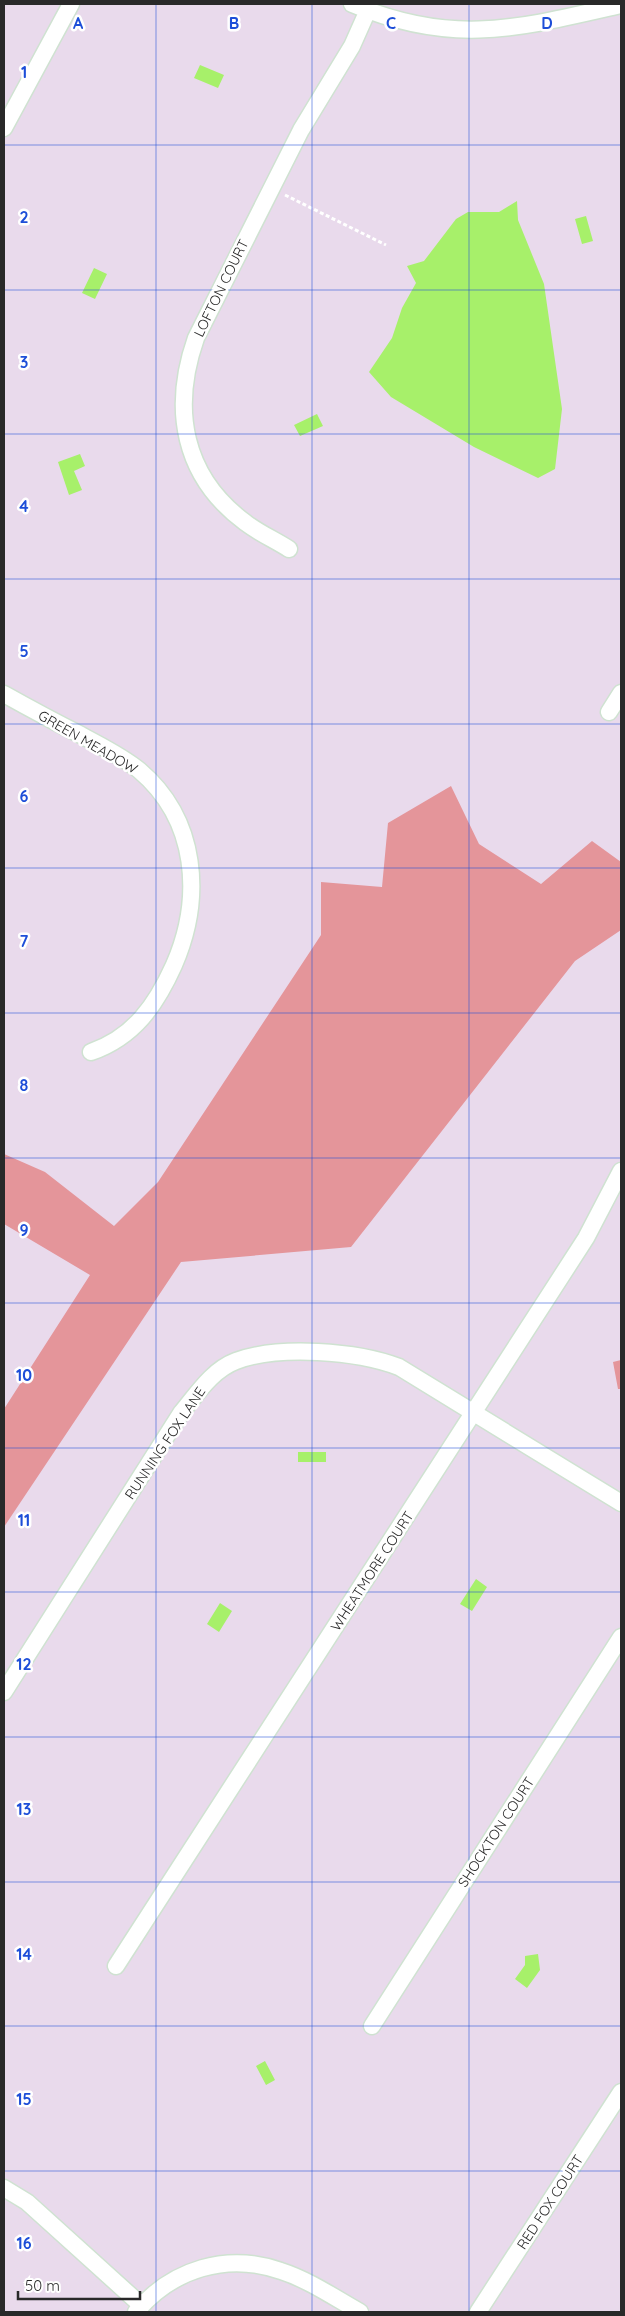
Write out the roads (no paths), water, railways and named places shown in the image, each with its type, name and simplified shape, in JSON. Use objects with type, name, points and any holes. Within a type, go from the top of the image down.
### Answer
[{"type":"street","points":[[4,128],[71,4]]},
{"type":"street","points":[[352,4],[411,24],[448,30],[485,31],[509,29],[621,5]]},
{"type":"street","name":"LOFTON COURT","points":[[289,548],[247,524],[228,508],[212,489],[194,458],[186,434],[183,410],[183,385],[188,361],[196,338],[301,130],[352,46],[368,10]]},
{"type":"street","points":[[609,712],[621,693]]},
{"type":"street","name":"GREEN MEADOW","points":[[4,694],[99,745],[141,771],[172,810],[183,832],[190,856],[193,893],[190,918],[179,954],[164,987],[143,1018],[125,1036],[91,1052]]},
{"type":"street","name":"WHEATMORE COURT","points":[[116,1966],[586,1238],[621,1171]]},
{"type":"street","name":"RUNNING FOX LANE","points":[[4,1692],[181,1413],[209,1379],[235,1361],[276,1353],[353,1354],[376,1358],[399,1367],[621,1503]]},
{"type":"street","name":"SHOCKTON COURT","points":[[372,2026],[621,1637]]},
{"type":"street","name":"RED FOX COURT","points":[[478,2312],[621,2092]]},
{"type":"street","points":[[4,2188],[28,2202],[139,2309],[162,2287],[183,2274],[207,2266],[232,2262],[257,2264],[282,2271],[360,2312]]}]
